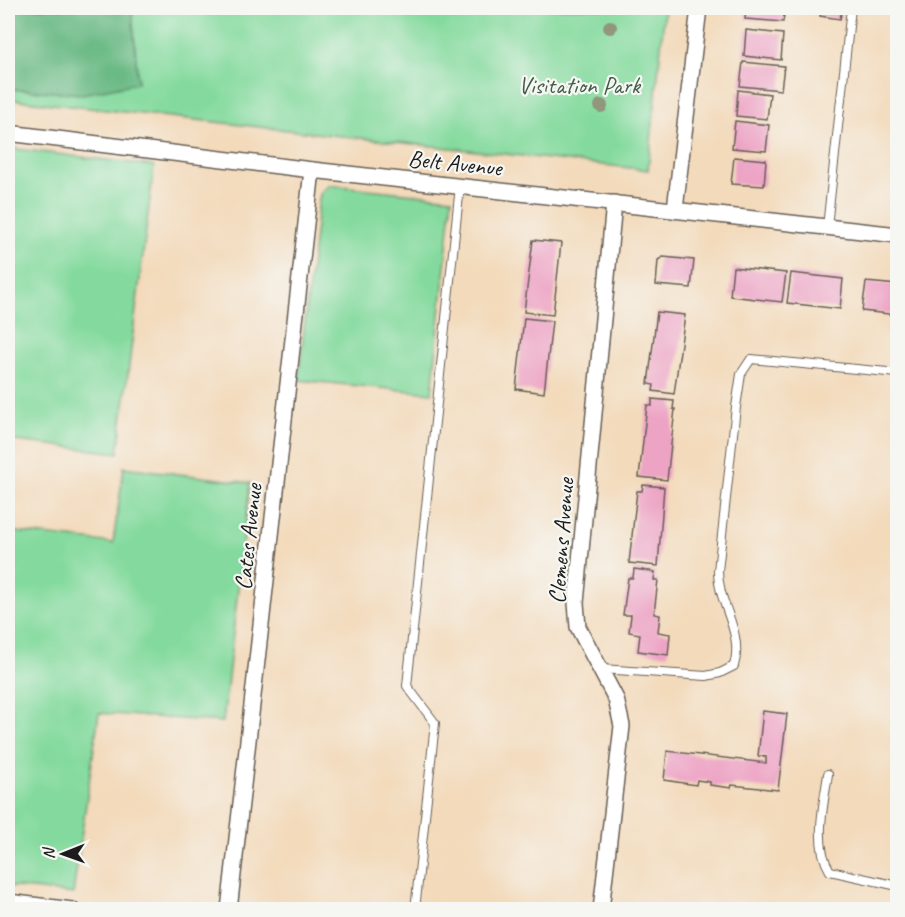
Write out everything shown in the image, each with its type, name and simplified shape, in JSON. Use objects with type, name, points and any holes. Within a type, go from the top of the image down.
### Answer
[{"type":"street","points":[[675,209],[699,8]]},
{"type":"street","name":"Belt Avenue","points":[[8,133],[312,170],[897,235]]},
{"type":"street","name":"Cates Avenue","points":[[229,909],[312,170]]},
{"type":"street","name":"Clemens Avenue","points":[[601,909],[622,726],[616,699],[578,627],[576,603],[614,203]]},
{"type":"street","points":[[8,903],[72,909]]},
{"type":"lane","points":[[827,227],[851,8]]},
{"type":"lane","points":[[415,909],[435,723],[407,686],[460,186]]},
{"type":"lane","points":[[599,669],[706,676],[720,673],[734,666],[738,652],[738,640],[721,598],[718,571],[741,374],[751,359],[897,373]]},
{"type":"lane","points":[[828,774],[821,831],[823,860],[830,871],[897,886]]},
{"type":"green space","name":"Visitation Park","points":[[8,8],[665,8],[648,170],[8,99]]},
{"type":"green space","points":[[8,8],[132,8],[138,83],[82,94],[8,89]]},
{"type":"green space","points":[[8,148],[154,166],[118,453],[8,440]]},
{"type":"green space","points":[[330,185],[452,198],[432,393],[298,380],[319,199],[321,192]]},
{"type":"green space","points":[[124,467],[250,483],[223,722],[99,713],[73,894],[8,886],[8,531],[113,543]]},
{"type":"building","points":[[746,8],[785,8],[783,22],[745,19]]},
{"type":"building","points":[[821,8],[842,8],[840,19],[820,16]]},
{"type":"building","points":[[746,30],[783,34],[781,60],[744,56]]},
{"type":"building","points":[[743,62],[784,66],[781,90],[740,86]]},
{"type":"building","points":[[738,90],[770,94],[767,119],[736,116]]},
{"type":"building","points":[[735,121],[769,125],[766,151],[732,148]]},
{"type":"building","points":[[734,157],[766,160],[764,186],[731,184]]},
{"type":"building","points":[[533,240],[561,243],[553,315],[524,312]]},
{"type":"building","points":[[663,257],[694,260],[691,288],[656,285],[658,260]]},
{"type":"building","points":[[733,267],[786,273],[782,302],[730,296]]},
{"type":"building","points":[[791,273],[843,279],[840,309],[787,303]]},
{"type":"building","points":[[866,282],[898,285],[898,315],[862,311]]},
{"type":"building","points":[[657,312],[685,315],[674,394],[653,391],[654,385],[648,384]]},
{"type":"building","points":[[524,318],[552,321],[544,393],[516,389]]},
{"type":"building","points":[[652,399],[674,401],[667,480],[639,477],[647,405],[652,406]]},
{"type":"building","points":[[643,485],[664,487],[658,566],[629,563],[637,491],[642,491]]},
{"type":"building","points":[[634,569],[655,572],[654,580],[658,580],[654,614],[660,615],[658,632],[670,634],[668,655],[638,651],[640,634],[629,632],[631,615],[623,615],[628,578],[633,578]]},
{"type":"building","points":[[763,711],[787,714],[778,790],[732,785],[731,788],[710,785],[710,782],[697,780],[696,785],[664,780],[667,751],[766,763],[766,757],[758,756]]}]
